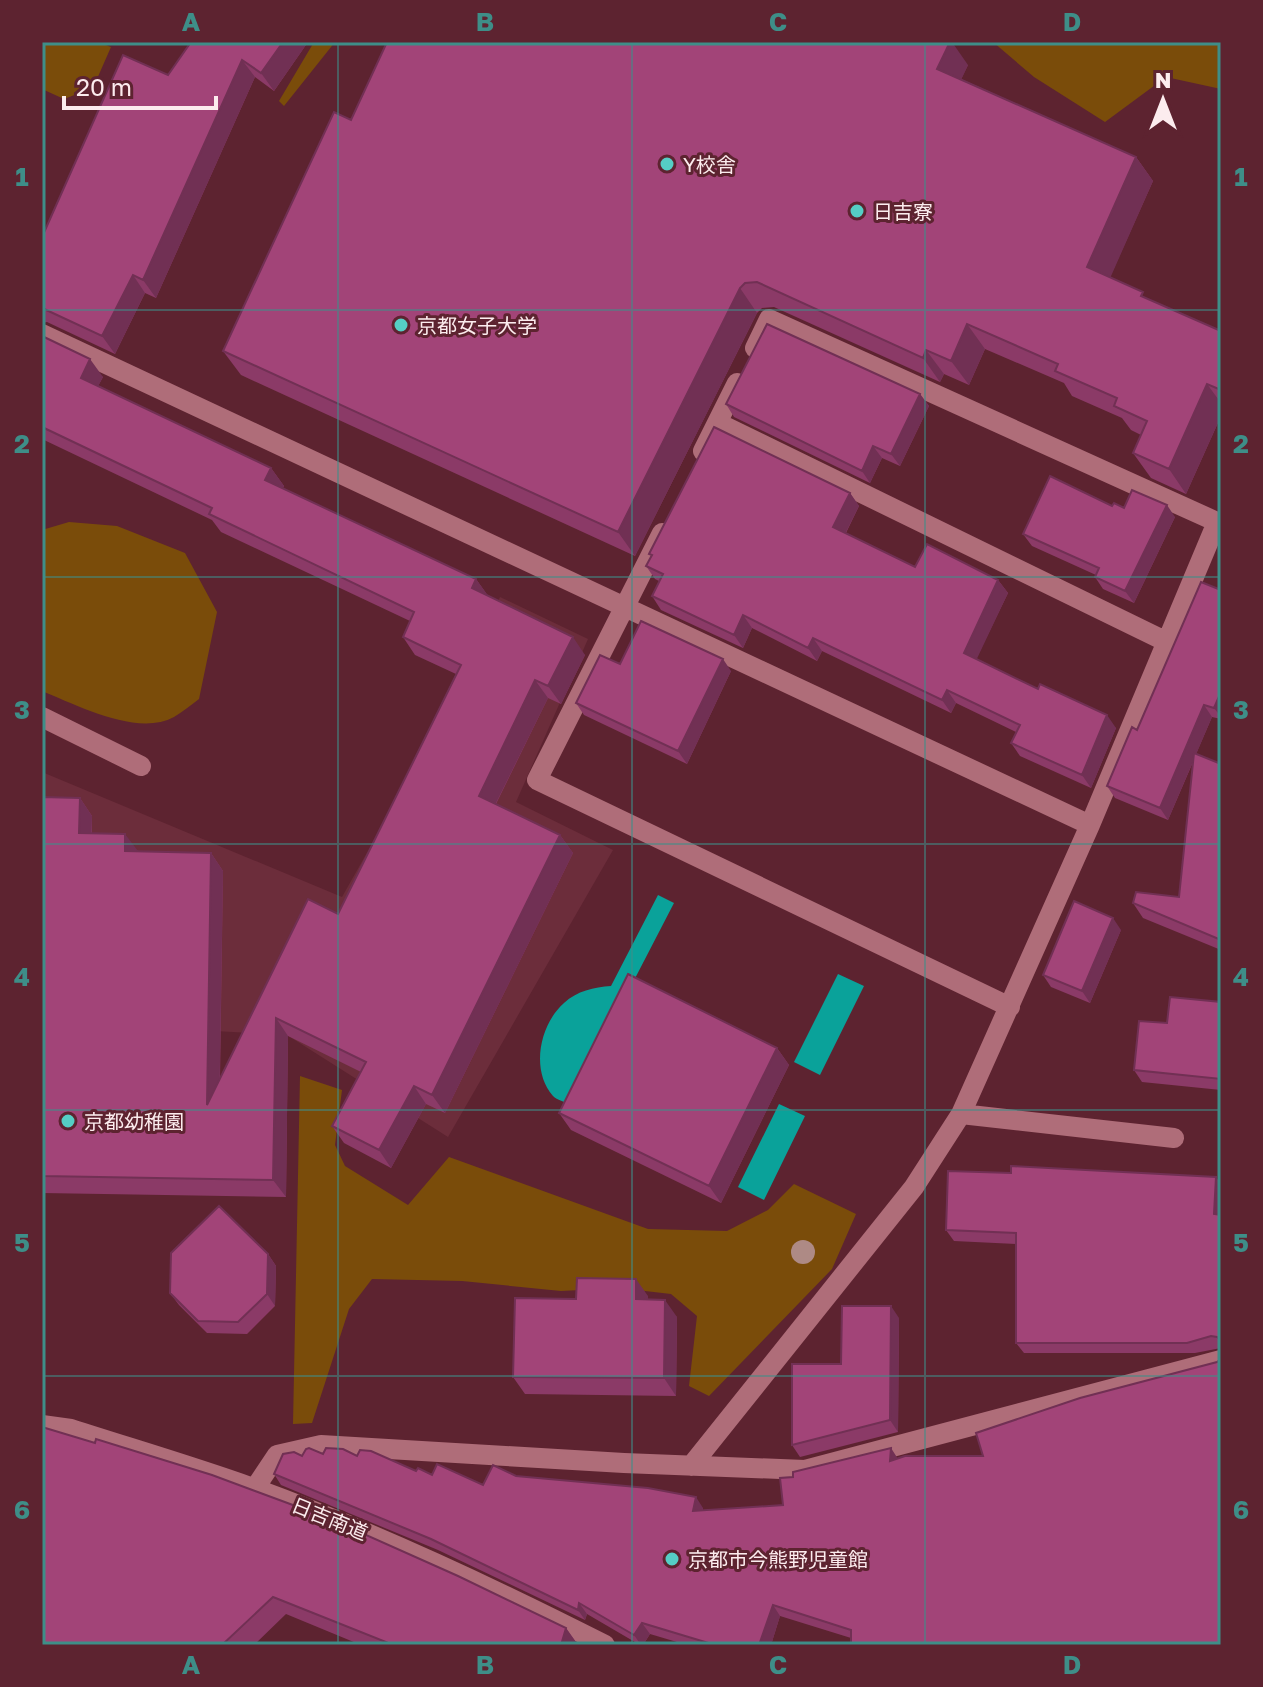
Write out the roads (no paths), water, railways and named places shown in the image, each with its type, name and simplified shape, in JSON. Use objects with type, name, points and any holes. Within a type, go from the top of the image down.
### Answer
[{"type":"street","points":[[691,1466],[914,1187],[961,1114],[1090,825],[1217,522],[769,319],[696,465]]},
{"type":"street","points":[[42,334],[1090,825]]},
{"type":"street","points":[[718,423],[1167,642]]},
{"type":"street","points":[[668,522],[537,780],[1010,1007]]},
{"type":"street","points":[[42,717],[141,766]]},
{"type":"street","points":[[961,1114],[1174,1138]]},
{"type":"street","points":[[255,1488],[277,1455],[321,1445],[805,1470],[1221,1360]]},
{"type":"street","name":"日吉南道","points":[[42,1425],[71,1429],[255,1488],[500,1591],[605,1645]]},
{"type":"water","points":[[658,895],[674,903],[570,1104],[559,1100],[546,1085],[540,1061],[549,1023],[574,995],[611,986]]},
{"type":"water","points":[[838,974],[864,986],[820,1075],[794,1062]]},
{"type":"water","points":[[779,1104],[805,1116],[764,1200],[738,1187]]},
{"type":"place","name":"Y校舎","points":[[667,164]]},
{"type":"place","name":"日吉寮","points":[[857,211]]},
{"type":"place","name":"京都女子大学","points":[[401,325]]},
{"type":"place","name":"京都幼稚園","points":[[68,1121]]},
{"type":"place","name":"京都市今熊野児童館","points":[[672,1559]]}]
